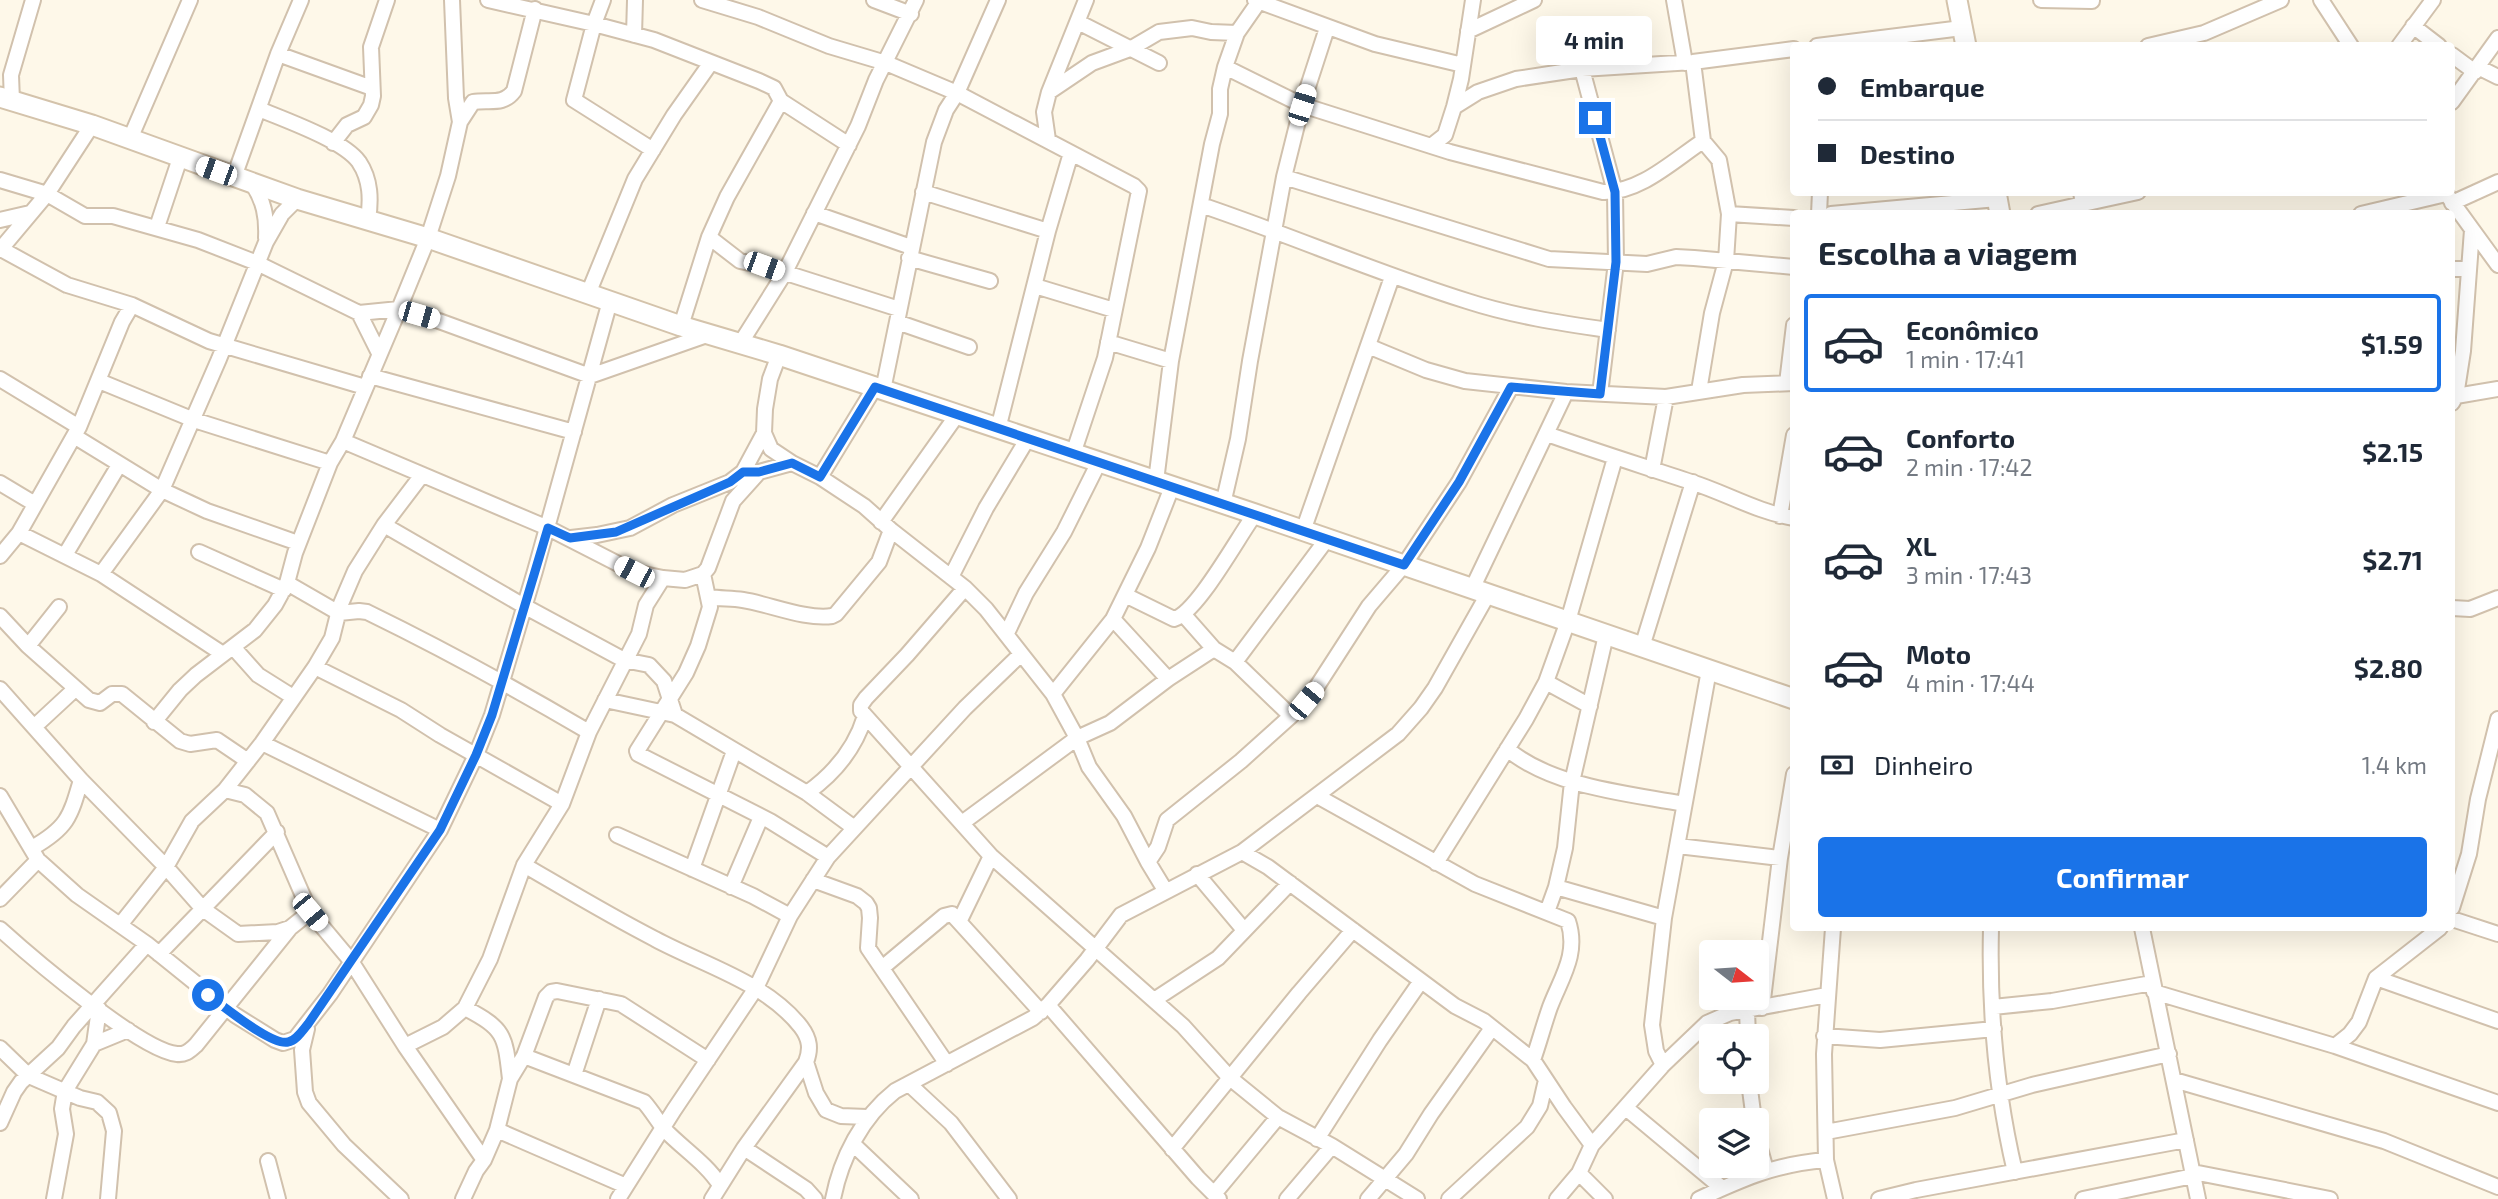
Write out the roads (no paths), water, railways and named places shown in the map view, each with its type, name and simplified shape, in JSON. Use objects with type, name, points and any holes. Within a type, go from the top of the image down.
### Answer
[{"type":"street","points":[[33,0],[6,99],[92,125],[297,199],[428,237],[707,335],[779,355],[1255,514],[1790,698]]},
{"type":"street","points":[[130,139],[190,0]]},
{"type":"street","points":[[243,180],[259,109],[301,0]]},
{"type":"street","points":[[333,143],[351,121],[364,117],[368,112],[373,96],[371,47],[387,0]]},
{"type":"street","points":[[452,0],[456,98],[460,122]]},
{"type":"street","points":[[488,0],[535,9],[654,40],[768,85],[774,88],[781,101],[849,145]]},
{"type":"street","points":[[603,0],[574,100],[653,150]]},
{"type":"street","points":[[634,35],[635,0]]},
{"type":"street","points":[[702,0],[758,17],[829,46],[886,62],[957,93],[1139,191],[1108,342],[1073,454]]},
{"type":"street","points":[[874,0],[911,14]]},
{"type":"street","points":[[740,344],[784,274],[849,145],[916,0]]},
{"type":"street","points":[[820,477],[879,389],[940,124],[957,93],[998,0]]},
{"type":"street","points":[[1048,140],[1044,112],[1049,92],[1086,0]]},
{"type":"street","points":[[1431,146],[1445,135],[1454,107],[1473,0]]},
{"type":"street","points":[[1468,31],[1534,0]]},
{"type":"street","points":[[1674,0],[1689,62],[1703,141],[1718,160],[1729,214],[1726,261],[1712,313],[1699,391]]},
{"type":"street","points":[[1873,42],[1964,37],[1957,0]]},
{"type":"street","points":[[2041,0],[2092,1]]},
{"type":"street","points":[[2165,42],[2204,33],[2281,0]]},
{"type":"street","points":[[2321,0],[2348,42]]},
{"type":"street","points":[[2330,14],[2340,0]]},
{"type":"street","points":[[2402,42],[2433,0]]},
{"type":"street","points":[[1053,694],[1113,619],[1148,548],[1164,484],[1171,361],[1220,114],[1220,89],[1237,33],[1258,1],[1375,44],[1463,65]]},
{"type":"street","points":[[154,722],[180,690],[255,630],[285,587],[298,543],[330,463],[343,441],[428,237],[448,176],[460,122],[473,102],[501,102],[514,91],[535,9]]},
{"type":"street","points":[[1078,22],[1159,63]]},
{"type":"street","points":[[2413,26],[2434,42]]},
{"type":"street","points":[[1049,92],[1092,63],[1130,49],[1160,32],[1192,28],[1237,33]]},
{"type":"street","points":[[1223,504],[1238,439],[1284,177],[1302,105],[1327,28]]},
{"type":"street","points":[[1211,32],[1227,63],[1302,105],[1450,152],[1589,189],[1615,192],[1648,178],[1703,141]]},
{"type":"street","points":[[2455,98],[2498,38]]},
{"type":"street","points":[[1454,107],[1478,92],[1497,85],[1582,69],[1689,62],[1790,49]]},
{"type":"street","points":[[278,54],[372,88]]},
{"type":"street","points":[[2455,57],[2477,70],[2498,77]]},
{"type":"street","points":[[588,294],[635,179],[710,64]]},
{"type":"street","points":[[1582,69],[1615,192],[1616,262],[1600,394]]},
{"type":"street","points":[[681,326],[709,237],[727,197],[781,101]]},
{"type":"street","points":[[259,109],[315,132],[359,162],[371,199],[368,220]]},
{"type":"street","points":[[1023,127],[1044,112]]},
{"type":"street","points":[[92,125],[47,194],[2,245],[67,285],[160,317],[194,336],[225,346],[574,432]]},
{"type":"street","points":[[1445,135],[1450,152]]},
{"type":"street","points":[[998,429],[1048,231],[1071,153]]},
{"type":"street","points":[[157,228],[180,158]]},
{"type":"street","points":[[1284,177],[1538,256],[1647,264],[1676,257],[1790,267]]},
{"type":"street","points":[[0,180],[47,194],[86,216],[113,216],[157,228],[257,263],[359,313],[399,309],[590,376],[707,335]]},
{"type":"street","points":[[243,180],[263,204],[266,242]]},
{"type":"street","points":[[2455,194],[2498,181]]},
{"type":"street","points":[[923,191],[1048,231]]},
{"type":"street","points":[[2049,210],[2082,198],[2101,196]]},
{"type":"street","points":[[2380,210],[2448,196],[2497,261]]},
{"type":"street","points":[[101,574],[162,490],[194,420],[266,242],[282,214],[297,199]]},
{"type":"street","points":[[1887,210],[1998,202]]},
{"type":"street","points":[[1201,205],[1275,230],[1392,276],[1507,312],[1608,330]]},
{"type":"street","points":[[0,220],[30,213]]},
{"type":"street","points":[[814,213],[910,253],[989,281]]},
{"type":"street","points":[[1729,214],[1790,218]]},
{"type":"street","points":[[2455,387],[2472,230]]},
{"type":"street","points":[[709,237],[735,259],[898,315],[969,347]]},
{"type":"street","points":[[2455,269],[2468,269]]},
{"type":"street","points":[[1303,531],[1392,276]]},
{"type":"street","points":[[1035,286],[1114,310]]},
{"type":"street","points":[[0,796],[35,854],[77,895],[147,944],[226,1008],[268,1037],[283,1043],[291,1041],[308,1024],[440,830],[476,755],[503,681],[610,301]]},
{"type":"street","points":[[0,556],[19,533],[77,432],[120,327],[132,306]]},
{"type":"street","points":[[359,313],[379,354]]},
{"type":"street","points":[[1108,342],[1171,361]]},
{"type":"street","points":[[1368,346],[1426,370],[1465,381],[1566,393],[1666,397],[1743,385],[1790,383]]},
{"type":"street","points":[[570,538],[597,536],[630,528],[673,505],[730,482],[743,472],[764,433],[766,394],[779,355]]},
{"type":"street","points":[[0,379],[118,464],[162,490],[217,515],[298,543]]},
{"type":"street","points":[[99,381],[194,420],[330,463]]},
{"type":"street","points":[[1148,862],[1158,847],[1167,820],[1220,779],[1291,716],[1317,688],[1369,606],[1404,565],[1459,482],[1511,387]]},
{"type":"street","points":[[2455,400],[2498,389]]},
{"type":"street","points":[[833,1199],[836,1179],[867,1117],[887,1097],[1044,1008],[1121,915],[1242,852],[1384,746],[1415,715],[1435,688],[1566,393]]},
{"type":"street","points":[[1652,470],[1666,397]]},
{"type":"street","points":[[709,602],[741,600],[785,610],[832,616],[836,614],[879,562],[886,526],[957,415]]},
{"type":"street","points":[[764,433],[771,449],[864,506],[965,587],[1007,633],[1053,694],[1089,767],[1124,816],[1165,890]]},
{"type":"street","points":[[1547,433],[1693,482],[1761,511],[1787,517],[1790,482]]},
{"type":"street","points":[[951,577],[986,508],[1028,438]]},
{"type":"street","points":[[343,441],[548,528],[634,572],[685,580],[703,574],[712,561],[733,501],[759,472]]},
{"type":"street","points":[[1436,863],[1546,682],[1568,621],[1615,458]]},
{"type":"street","points":[[1007,633],[1026,593],[1064,532],[1099,462]]},
{"type":"street","points":[[743,472],[759,472],[792,463]]},
{"type":"street","points":[[65,555],[118,464]]},
{"type":"street","points":[[120,925],[166,867],[192,821],[225,790],[248,761],[314,667],[332,638],[355,571],[384,525],[422,475]]},
{"type":"street","points":[[1642,647],[1693,482]]},
{"type":"street","points":[[0,483],[35,504]]},
{"type":"street","points":[[1125,595],[1174,619],[1184,615],[1197,601],[1255,514]]},
{"type":"street","points":[[384,525],[624,660],[649,664],[660,674],[669,709]]},
{"type":"street","points":[[19,533],[101,574],[228,650],[258,675],[293,697]]},
{"type":"street","points":[[1235,662],[1327,539]]},
{"type":"street","points":[[199,552],[285,587],[339,613],[367,612],[503,681],[589,732]]},
{"type":"street","points":[[703,574],[709,602],[698,646],[669,709],[637,751],[638,754],[761,817],[828,857]]},
{"type":"street","points":[[405,1046],[443,1027],[466,1008],[490,959],[524,865],[562,804],[589,732],[639,634],[646,605],[663,578]]},
{"type":"street","points":[[965,587],[861,705],[861,711],[991,856],[1194,1037],[1230,1078],[1278,1117],[1332,1146],[1417,1199]]},
{"type":"street","points":[[2455,608],[2470,609],[2498,598]]},
{"type":"street","points":[[28,646],[59,607]]},
{"type":"street","points":[[1184,615],[1214,649],[1235,662],[1291,716]]},
{"type":"street","points":[[0,616],[75,690],[97,703],[113,694],[122,694],[184,744],[217,740],[248,761]]},
{"type":"street","points":[[1113,619],[1168,679]]},
{"type":"street","points":[[1548,912],[1565,848],[1572,782],[1606,635]]},
{"type":"street","points":[[962,823],[1077,738],[1110,723],[1168,679],[1214,649]]},
{"type":"street","points":[[618,1199],[756,988],[790,916],[828,857],[965,708],[1021,654]]},
{"type":"street","points":[[314,667],[401,710],[562,804]]},
{"type":"street","points":[[1663,1065],[1652,1025],[1664,918],[1709,670]]},
{"type":"street","points":[[1546,682],[1590,706]]},
{"type":"street","points":[[0,689],[81,780],[203,909],[238,934],[278,932],[290,928]]},
{"type":"street","points":[[34,727],[75,690]]},
{"type":"street","points":[[605,700],[669,709],[807,793],[853,827]]},
{"type":"street","points":[[807,793],[836,770],[859,735],[865,716]]},
{"type":"street","points":[[2455,898],[2469,854],[2479,799],[2495,745],[2498,719]]},
{"type":"street","points":[[262,743],[440,830]]},
{"type":"street","points":[[1507,749],[1519,758],[1572,782],[1684,804]]},
{"type":"street","points":[[692,869],[734,751]]},
{"type":"street","points":[[237,774],[245,795]]},
{"type":"street","points":[[0,899],[47,839],[68,819],[81,780]]},
{"type":"street","points":[[225,790],[245,795],[267,813],[310,912],[351,961],[405,1046],[484,1160]]},
{"type":"street","points":[[1317,796],[1436,863],[1506,898],[1548,912],[1568,922],[1572,932],[1571,959],[1551,1005],[1533,1060]]},
{"type":"street","points":[[1769,950],[1790,798]]},
{"type":"street","points":[[731,887],[761,817]]},
{"type":"street","points":[[159,954],[277,832]]},
{"type":"street","points":[[617,835],[790,916]]},
{"type":"street","points":[[1678,846],[1780,858]]},
{"type":"street","points":[[1242,852],[1290,883],[1455,1006],[1492,1028],[1533,1060],[1592,1145]]},
{"type":"street","points":[[960,920],[991,856]]},
{"type":"street","points":[[524,865],[657,940],[756,988],[802,1027],[810,1048],[806,1062],[744,1148],[712,1199]]},
{"type":"street","points":[[1197,874],[1244,930]]},
{"type":"street","points":[[813,880],[857,896],[866,903],[870,918],[868,948],[947,1064]]},
{"type":"street","points":[[1154,1000],[1218,958],[1290,883]]},
{"type":"street","points":[[1556,887],[1664,918]]},
{"type":"street","points":[[0,929],[44,968],[128,1030],[156,1048],[179,1055],[187,1053],[290,928],[310,912]]},
{"type":"street","points":[[882,968],[948,913],[953,914],[1044,1008],[1216,1196],[1278,1117]]},
{"type":"street","points":[[2455,920],[2498,934]]},
{"type":"street","points":[[1172,1149],[1353,930]]},
{"type":"street","points":[[1833,931],[1824,1036],[1826,1160],[1835,1199]]},
{"type":"street","points":[[1991,931],[1999,1094],[2015,1172]]},
{"type":"street","points":[[2143,931],[2198,1199]]},
{"type":"street","points":[[2335,1046],[2350,1034],[2359,1022],[2376,978],[2436,931]]},
{"type":"street","points":[[0,1123],[14,1092],[96,1007],[147,944]]},
{"type":"street","points":[[2376,978],[2498,1021]]},
{"type":"street","points":[[1317,1139],[1421,981]]},
{"type":"street","points":[[1993,1007],[2052,1002],[2153,987],[2498,1103]]},
{"type":"street","points":[[463,1199],[497,1130],[510,1079],[524,1056],[546,997],[551,992],[621,1004],[708,1060]]},
{"type":"street","points":[[1769,1007],[1827,995]]},
{"type":"street","points":[[574,1075],[599,999]]},
{"type":"street","points":[[54,1199],[66,1134],[62,1109],[65,1091],[94,1044],[96,1007]]},
{"type":"street","points":[[466,1008],[492,1022],[500,1031],[506,1048],[510,1079]]},
{"type":"street","points":[[1557,1199],[1579,1173],[1592,1145],[1695,1033],[1707,1023],[1730,1013],[1752,1010]]},
{"type":"street","points":[[1747,1011],[1748,1024]]},
{"type":"street","points":[[308,1024],[302,1050],[305,1092],[309,1103],[344,1145],[401,1199]]},
{"type":"street","points":[[1368,1199],[1406,1154],[1492,1028]]},
{"type":"street","points":[[1824,1036],[1880,1040],[1994,1029]]},
{"type":"street","points":[[94,1044],[128,1030]]},
{"type":"street","points":[[0,1048],[29,1076],[101,1104],[112,1118],[114,1131],[108,1199]]},
{"type":"street","points":[[1826,1132],[1955,1108],[2032,1085],[2169,1054]]},
{"type":"street","points":[[524,1056],[643,1102],[654,1112],[663,1127],[720,1185]]},
{"type":"street","points":[[806,1062],[816,1093],[826,1110],[841,1116],[867,1117]]},
{"type":"street","points":[[1449,1199],[1527,1127],[1540,1106],[1546,1080]]},
{"type":"street","points":[[2174,1080],[2384,1141],[2498,1186]]},
{"type":"street","points":[[909,1084],[951,1123],[1009,1199]]},
{"type":"street","points":[[1626,1108],[1722,1188]]},
{"type":"street","points":[[497,1130],[626,1186]]},
{"type":"street","points":[[1878,1199],[2186,1140]]},
{"type":"street","points":[[853,1144],[911,1199]]},
{"type":"street","points":[[1287,1199],[1332,1146]]},
{"type":"street","points":[[744,1148],[807,1196]]},
{"type":"street","points":[[1769,1169],[1794,1163],[1826,1160]]},
{"type":"street","points":[[268,1161],[278,1199]]},
{"type":"street","points":[[1579,1173],[1597,1196]]},
{"type":"street","points":[[2082,1199],[2193,1174],[2330,1199]]},
{"type":"street","points":[[1699,1199],[1746,1178]]}]
